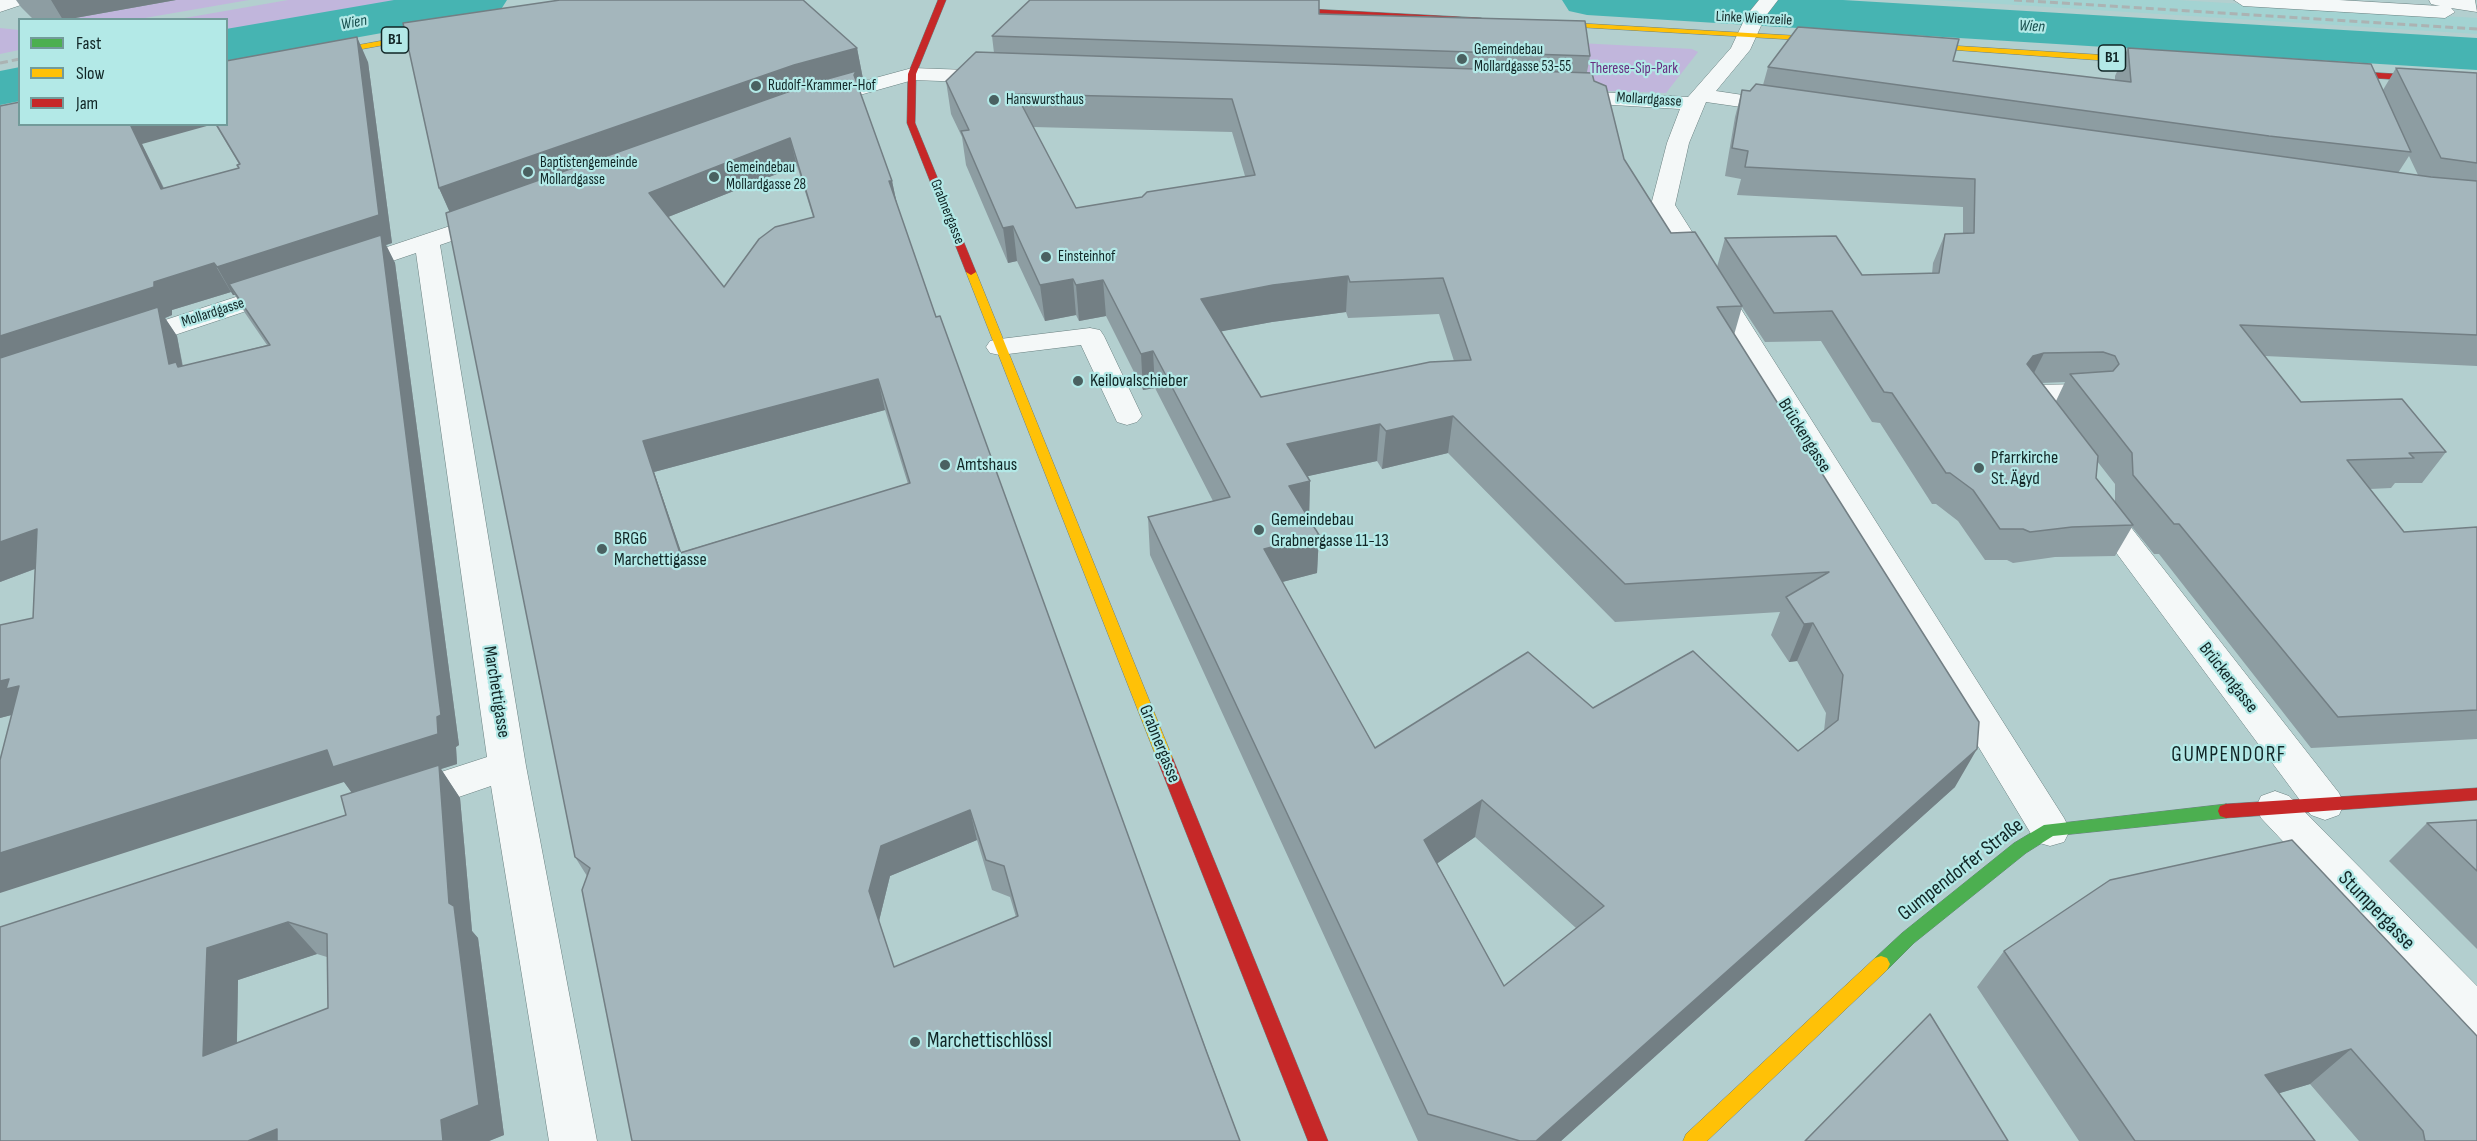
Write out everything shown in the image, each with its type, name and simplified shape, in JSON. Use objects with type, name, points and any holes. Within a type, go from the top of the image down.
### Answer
[{"type":"street","points":[[912,74],[942,0]]},
{"type":"street","name":"Brückengasse","points":[[1768,0],[1740,50],[1697,100],[1678,143],[1663,204],[2050,830]]},
{"type":"street","points":[[2243,0],[2477,6]]},
{"type":"street","points":[[1266,8],[1499,21]]},
{"type":"street","name":"Linke Wienzeile","points":[[1522,22],[1750,30],[1853,41]]},
{"type":"street","name":"B1","points":[[228,72],[464,28]]},
{"type":"street","name":"B1","points":[[1897,44],[2181,63]]},
{"type":"street","points":[[2324,72],[2364,85],[2477,82]]},
{"type":"street","points":[[799,108],[912,74],[1014,78]]},
{"type":"street","name":"Grabnergasse","points":[[912,74],[911,123],[1318,1141]]},
{"type":"street","name":"Mollardgasse","points":[[1541,95],[1697,100],[1803,110]]},
{"type":"street","name":"Mollardgasse","points":[[101,350],[517,210]]},
{"type":"street","name":"Marchettigasse","points":[[427,242],[507,766],[573,1141]]},
{"type":"street","points":[[1000,347],[1090,336],[1127,416]]},
{"type":"street","points":[[2063,440],[2028,394],[2087,393]]},
{"type":"street","name":"Brückengasse","points":[[2091,476],[2098,485],[2097,507],[2325,804]]},
{"type":"street","points":[[372,810],[507,766]]},
{"type":"street","name":"Gumpendorfer Straße","points":[[1693,1141],[1908,938],[2020,848],[2050,830],[2275,807],[2477,794]]},
{"type":"street","name":"Stumpergasse","points":[[2275,807],[2477,1016]]},
{"type":"shaded area","points":[[1936,0],[2177,0],[2477,18],[2477,34]]},
{"type":"green space","points":[[174,0],[249,0],[145,18],[75,18]]},
{"type":"green space","points":[[288,0],[407,0],[228,33],[228,18],[185,18]]},
{"type":"green space","points":[[1805,2],[1813,9],[1803,19],[1792,21],[1775,17],[1775,10],[1783,5]]},
{"type":"green space","points":[[1836,4],[1848,6],[1855,11],[1857,16],[1851,24],[1833,25],[1825,20],[1822,14],[1824,9]]},
{"type":"green space","points":[[0,28],[18,30],[18,50],[0,54]]},
{"type":"green space","name":"Therese-Sip-Park","points":[[1579,43],[1692,49],[1698,52],[1666,93],[1584,90]]},
{"type":"building","points":[[560,0],[803,0],[857,48],[794,65],[439,188],[403,23]]},
{"type":"building","points":[[1030,0],[1319,0],[1319,14],[1585,21],[1590,56],[992,36]]},
{"type":"building","points":[[1798,27],[1959,39],[1953,61],[2131,82],[2128,48],[2371,64],[2411,152],[2269,136],[1768,67]]},
{"type":"building","points":[[357,37],[379,215],[217,267],[214,263],[154,282],[154,287],[0,336],[0,106],[18,102],[18,126],[131,126],[161,189],[239,168],[237,165],[240,164],[217,126],[228,126],[228,61]]},
{"type":"building","points":[[976,52],[1592,73],[1594,81],[1606,86],[1624,159],[1671,233],[1695,232],[1742,306],[1717,307],[1979,722],[1977,749],[1536,1141],[1520,1141],[1428,1114],[1148,517],[1230,497],[1153,351],[1141,354],[1103,280],[1076,285],[1073,279],[1040,285],[1013,226],[1003,228],[961,131],[969,130],[946,81]],"holes":[[[1016,94],[1232,99],[1255,175],[1147,192],[1142,197],[1076,208]],[[1348,276],[1350,282],[1443,278],[1471,360],[1430,362],[1261,397],[1201,299],[1273,285]],[[1453,416],[1625,584],[1829,572],[1786,597],[1804,624],[1813,623],[1843,675],[1838,720],[1798,751],[1693,651],[1593,708],[1528,652],[1375,748],[1264,549],[1319,535],[1289,486],[1310,481],[1287,444],[1380,424],[1386,431]],[[1482,800],[1604,906],[1504,986],[1424,840]]]},
{"type":"building","points":[[2396,68],[2477,73],[2477,163],[2441,158]]},
{"type":"building","points":[[856,71],[854,75],[892,181],[889,181],[936,317],[940,316],[1240,1141],[632,1141],[582,890],[590,868],[575,857],[446,213],[813,83]],"holes":[[[790,138],[814,217],[775,227],[759,239],[724,287],[649,193]],[[878,379],[910,483],[680,553],[643,441]],[[970,810],[986,860],[1004,866],[1018,916],[894,967],[869,891],[881,846]]]},
{"type":"building","points":[[1756,84],[2431,177],[2477,181],[2477,335],[2240,325],[2301,402],[2402,399],[2446,452],[2409,453],[2414,458],[2347,460],[2404,532],[2477,527],[2477,710],[2338,717],[2179,524],[2174,524],[2133,475],[2132,453],[2070,374],[2113,371],[2119,364],[2115,356],[2103,352],[2044,353],[2033,356],[2027,364],[2098,456],[2096,478],[2133,525],[2072,527],[2030,532],[2023,529],[2000,529],[1973,490],[1950,473],[1946,473],[1892,393],[1884,392],[1832,311],[1774,313],[1725,238],[1836,236],[1862,275],[1939,273],[1945,234],[1974,233],[1975,179],[1745,167],[1748,151],[1732,148],[1742,90],[1750,91]]},
{"type":"building","points":[[381,235],[441,715],[437,717],[438,734],[333,767],[327,750],[0,853],[0,760],[19,686],[6,689],[9,679],[0,681],[0,625],[33,618],[37,529],[0,542],[0,358],[158,307],[169,364],[176,362],[178,367],[270,345],[229,284]]},
{"type":"building","points":[[439,765],[449,903],[454,906],[479,1105],[441,1120],[443,1141],[277,1141],[277,1129],[248,1141],[0,1141],[0,927],[346,815],[341,796]],"holes":[[[288,922],[327,934],[328,1008],[203,1056],[207,948]]]},
{"type":"building","points":[[2477,820],[2477,871],[2427,823]]},
{"type":"building","points":[[2292,840],[2477,1036],[2477,1141],[2425,1141],[2423,1131],[2351,1049],[2265,1075],[2315,1141],[2135,1141],[2004,951],[2110,880]]},
{"type":"building","points":[[1930,1014],[2008,1141],[1805,1141]]},
{"type":"waterway","name":"Wien","points":[[228,45],[482,0]]},
{"type":"waterway","name":"Wien","points":[[1587,0],[2477,54]]},
{"type":"waterway","name":"Wien","points":[[0,88],[18,84]]},
{"type":"railway","points":[[2014,0],[2477,29]]},
{"type":"railway","points":[[0,63],[18,59]]},
{"type":"traffic: fast","points":[[1881,964],[1908,938],[2020,848],[2050,830],[2226,811]]},
{"type":"traffic: slow","points":[[1542,23],[1835,40]]},
{"type":"traffic: slow","points":[[228,72],[452,30]]},
{"type":"traffic: slow","points":[[1913,45],[2167,62]]},
{"type":"traffic: slow","points":[[971,272],[1165,759]]},
{"type":"traffic: slow","points":[[1693,1141],[1881,964]]},
{"type":"traffic: jam","points":[[942,0],[912,74],[911,123],[971,272]]},
{"type":"traffic: jam","points":[[1275,9],[1481,20]]},
{"type":"traffic: jam","points":[[2332,73],[2477,82]]},
{"type":"traffic: jam","points":[[1165,759],[1318,1141]]},
{"type":"traffic: jam","points":[[2226,811],[2477,794]]},
{"type":"place","name":"Gemeindebau Mollardgasse 53-55","points":[[1462,59]]},
{"type":"place","name":"Rudolf-Krammer-Hof","points":[[756,86]]},
{"type":"place","name":"Hanswursthaus","points":[[994,100]]},
{"type":"place","name":"Baptistengemeinde Mollardgasse","points":[[528,172]]},
{"type":"place","name":"Gemeindebau Mollardgasse 28","points":[[714,177]]},
{"type":"place","name":"Einsteinhof","points":[[1046,257]]},
{"type":"place","name":"Keilovalschieber","points":[[1078,381]]},
{"type":"place","name":"Amtshaus","points":[[945,465]]},
{"type":"place","name":"Pfarrkirche St. Ägyd","points":[[1979,468]]},
{"type":"place","name":"Gemeindebau Grabnergasse 11-13","points":[[1259,530]]},
{"type":"place","name":"BRG6 Marchettigasse","points":[[602,549]]},
{"type":"place","name":"Marchettischlössl","points":[[915,1042]]},
{"type":"district","name":"GUMPENDORF","points":[[2229,756]]}]
